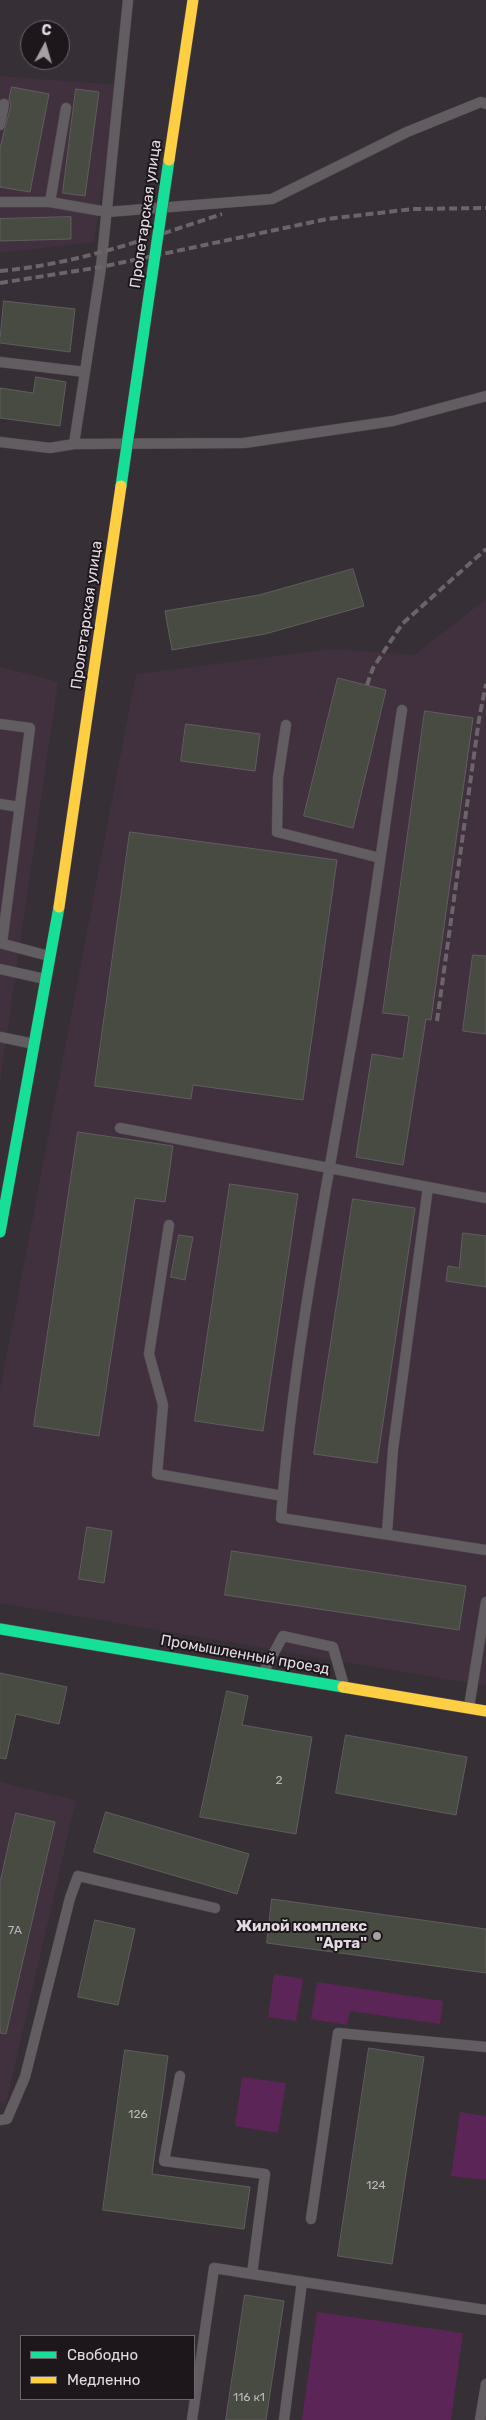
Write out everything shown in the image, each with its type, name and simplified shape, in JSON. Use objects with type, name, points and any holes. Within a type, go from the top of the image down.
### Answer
[{"type":"street","name":"Пролетарская улица","points":[[0,1232],[59,907],[193,0]]},
{"type":"street","name":"Промышленный проезд","points":[[0,1629],[486,1711]]},
{"type":"lane","points":[[74,444],[107,212],[128,0]]},
{"type":"lane","points":[[0,202],[50,202],[107,212],[272,199],[407,132],[481,102],[486,104]]},
{"type":"lane","points":[[0,125],[4,104]]},
{"type":"lane","points":[[50,202],[66,108]]},
{"type":"lane","points":[[0,362],[85,372]]},
{"type":"lane","points":[[0,442],[50,448],[74,444],[244,443],[393,421],[486,396]]},
{"type":"lane","points":[[402,710],[355,1022],[328,1167],[286,1455],[281,1518],[388,1533],[486,1550]]},
{"type":"lane","points":[[0,724],[30,728],[1,943],[50,956]]},
{"type":"lane","points":[[286,725],[278,778],[277,832],[380,858]]},
{"type":"lane","points":[[0,804],[20,807]]},
{"type":"lane","points":[[0,969],[46,979]]},
{"type":"lane","points":[[0,1037],[35,1045]]},
{"type":"lane","points":[[120,1128],[486,1198]]},
{"type":"lane","points":[[388,1533],[393,1449],[428,1187]]},
{"type":"lane","points":[[169,1225],[149,1354],[163,1405],[157,1474],[283,1496]]},
{"type":"lane","points":[[469,1708],[486,1602]]},
{"type":"lane","points":[[263,1674],[283,1636],[333,1646],[344,1687]]},
{"type":"lane","points":[[0,2120],[6,2119],[25,2077],[70,1898],[78,1876],[215,1908]]},
{"type":"lane","points":[[312,2219],[338,2033],[486,2047]]},
{"type":"lane","points":[[180,2076],[164,2160],[264,2174],[252,2274]]},
{"type":"lane","points":[[195,2399],[214,2268],[486,2310]]},
{"type":"lane","points":[[284,2420],[302,2282]]},
{"type":"lane","points":[[480,2420],[486,2384]]},
{"type":"lane","points":[[192,2420],[195,2400]]},
{"type":"shaded area","points":[[0,76],[118,85],[94,242],[0,253]]},
{"type":"shaded area","points":[[486,599],[486,1686],[0,1603],[0,1390],[136,674],[333,649],[414,655]]},
{"type":"shaded area","points":[[0,667],[58,682],[0,1082]]},
{"type":"shaded area","points":[[0,1782],[76,1800],[6,2104],[0,2103]]},
{"type":"shaded area","points":[[274,1974],[303,1979],[296,2021],[268,2017]]},
{"type":"shaded area","points":[[317,1982],[443,2001],[440,2024],[350,2011],[347,2025],[311,2019]]},
{"type":"shaded area","points":[[242,2077],[286,2083],[278,2133],[235,2126]]},
{"type":"shaded area","points":[[460,2112],[486,2116],[486,2180],[451,2176]]},
{"type":"shaded area","points":[[317,2312],[463,2333],[451,2420],[302,2420]]},
{"type":"building","points":[[12,87],[49,94],[30,192],[0,187],[0,148],[11,105],[9,100]]},
{"type":"building","points":[[76,89],[99,92],[85,196],[63,193]]},
{"type":"building","points":[[71,217],[71,239],[0,241],[0,219]]},
{"type":"building","points":[[4,301],[75,309],[70,352],[0,343]]},
{"type":"building","points":[[36,377],[66,382],[60,426],[0,418],[0,388],[33,393]]},
{"type":"building","points":[[353,569],[364,606],[265,634],[172,650],[165,611],[259,595]]},
{"type":"building","points":[[338,678],[386,690],[353,828],[304,816]]},
{"type":"building","points":[[425,711],[473,718],[431,1020],[426,1019],[403,1165],[356,1157],[372,1054],[403,1059],[409,1016],[383,1013]]},
{"type":"building","points":[[186,724],[260,734],[255,771],[181,761]]},
{"type":"building","points":[[130,832],[337,860],[303,1100],[193,1085],[191,1099],[95,1086]]},
{"type":"building","points":[[473,955],[486,956],[486,1034],[463,1031]]},
{"type":"building","points":[[78,1132],[173,1146],[165,1202],[135,1198],[99,1436],[34,1426]]},
{"type":"building","points":[[230,1184],[298,1194],[263,1431],[195,1421]]},
{"type":"building","points":[[353,1199],[415,1208],[377,1463],[314,1454]]},
{"type":"building","points":[[463,1233],[486,1236],[486,1287],[446,1281],[448,1266],[459,1268]]},
{"type":"building","points":[[179,1235],[193,1237],[185,1280],[171,1277]]},
{"type":"building","points":[[87,1527],[112,1531],[104,1583],[79,1579]]},
{"type":"building","points":[[232,1551],[466,1586],[459,1630],[225,1595]]},
{"type":"building","points":[[0,1673],[67,1687],[59,1724],[16,1714],[6,1759],[0,1758]]},
{"type":"building","points":[[227,1691],[248,1696],[242,1725],[312,1737],[296,1834],[200,1817]]},
{"type":"building","points":[[346,1735],[467,1757],[456,1815],[336,1793]]},
{"type":"building","points":[[106,1812],[249,1854],[237,1894],[94,1852]]},
{"type":"building","points":[[16,1813],[55,1822],[6,2034],[0,2033],[0,1883]]},
{"type":"building","name":"Жилой комплекс \"Арта\"","points":[[272,1899],[486,1929],[486,1973],[267,1943]]},
{"type":"building","points":[[95,1920],[135,1929],[118,2005],[78,1997]]},
{"type":"building","points":[[369,2048],[424,2057],[392,2264],[338,2256]]},
{"type":"building","points":[[125,2050],[168,2056],[152,2174],[250,2187],[244,2229],[103,2210]]},
{"type":"building","points":[[245,2295],[284,2301],[266,2420],[226,2420]]},
{"type":"railway","points":[[0,283],[101,267],[327,219],[413,209],[486,208]]},
{"type":"railway","points":[[0,271],[57,263],[113,249],[222,214]]},
{"type":"railway","points":[[367,685],[373,668],[402,624],[486,549]]},
{"type":"railway","points":[[437,1021],[479,719],[486,684]]},
{"type":"traffic: fast","points":[[121,486],[169,160]]},
{"type":"traffic: fast","points":[[0,1232],[59,907]]},
{"type":"traffic: fast","points":[[0,1629],[343,1687]]},
{"type":"traffic: slow","points":[[169,160],[193,0]]},
{"type":"traffic: slow","points":[[59,907],[121,486]]},
{"type":"traffic: slow","points":[[343,1687],[486,1711]]},
{"type":"place","name":"Жилой комплекс \"Арта\"","points":[[377,1936]]}]
